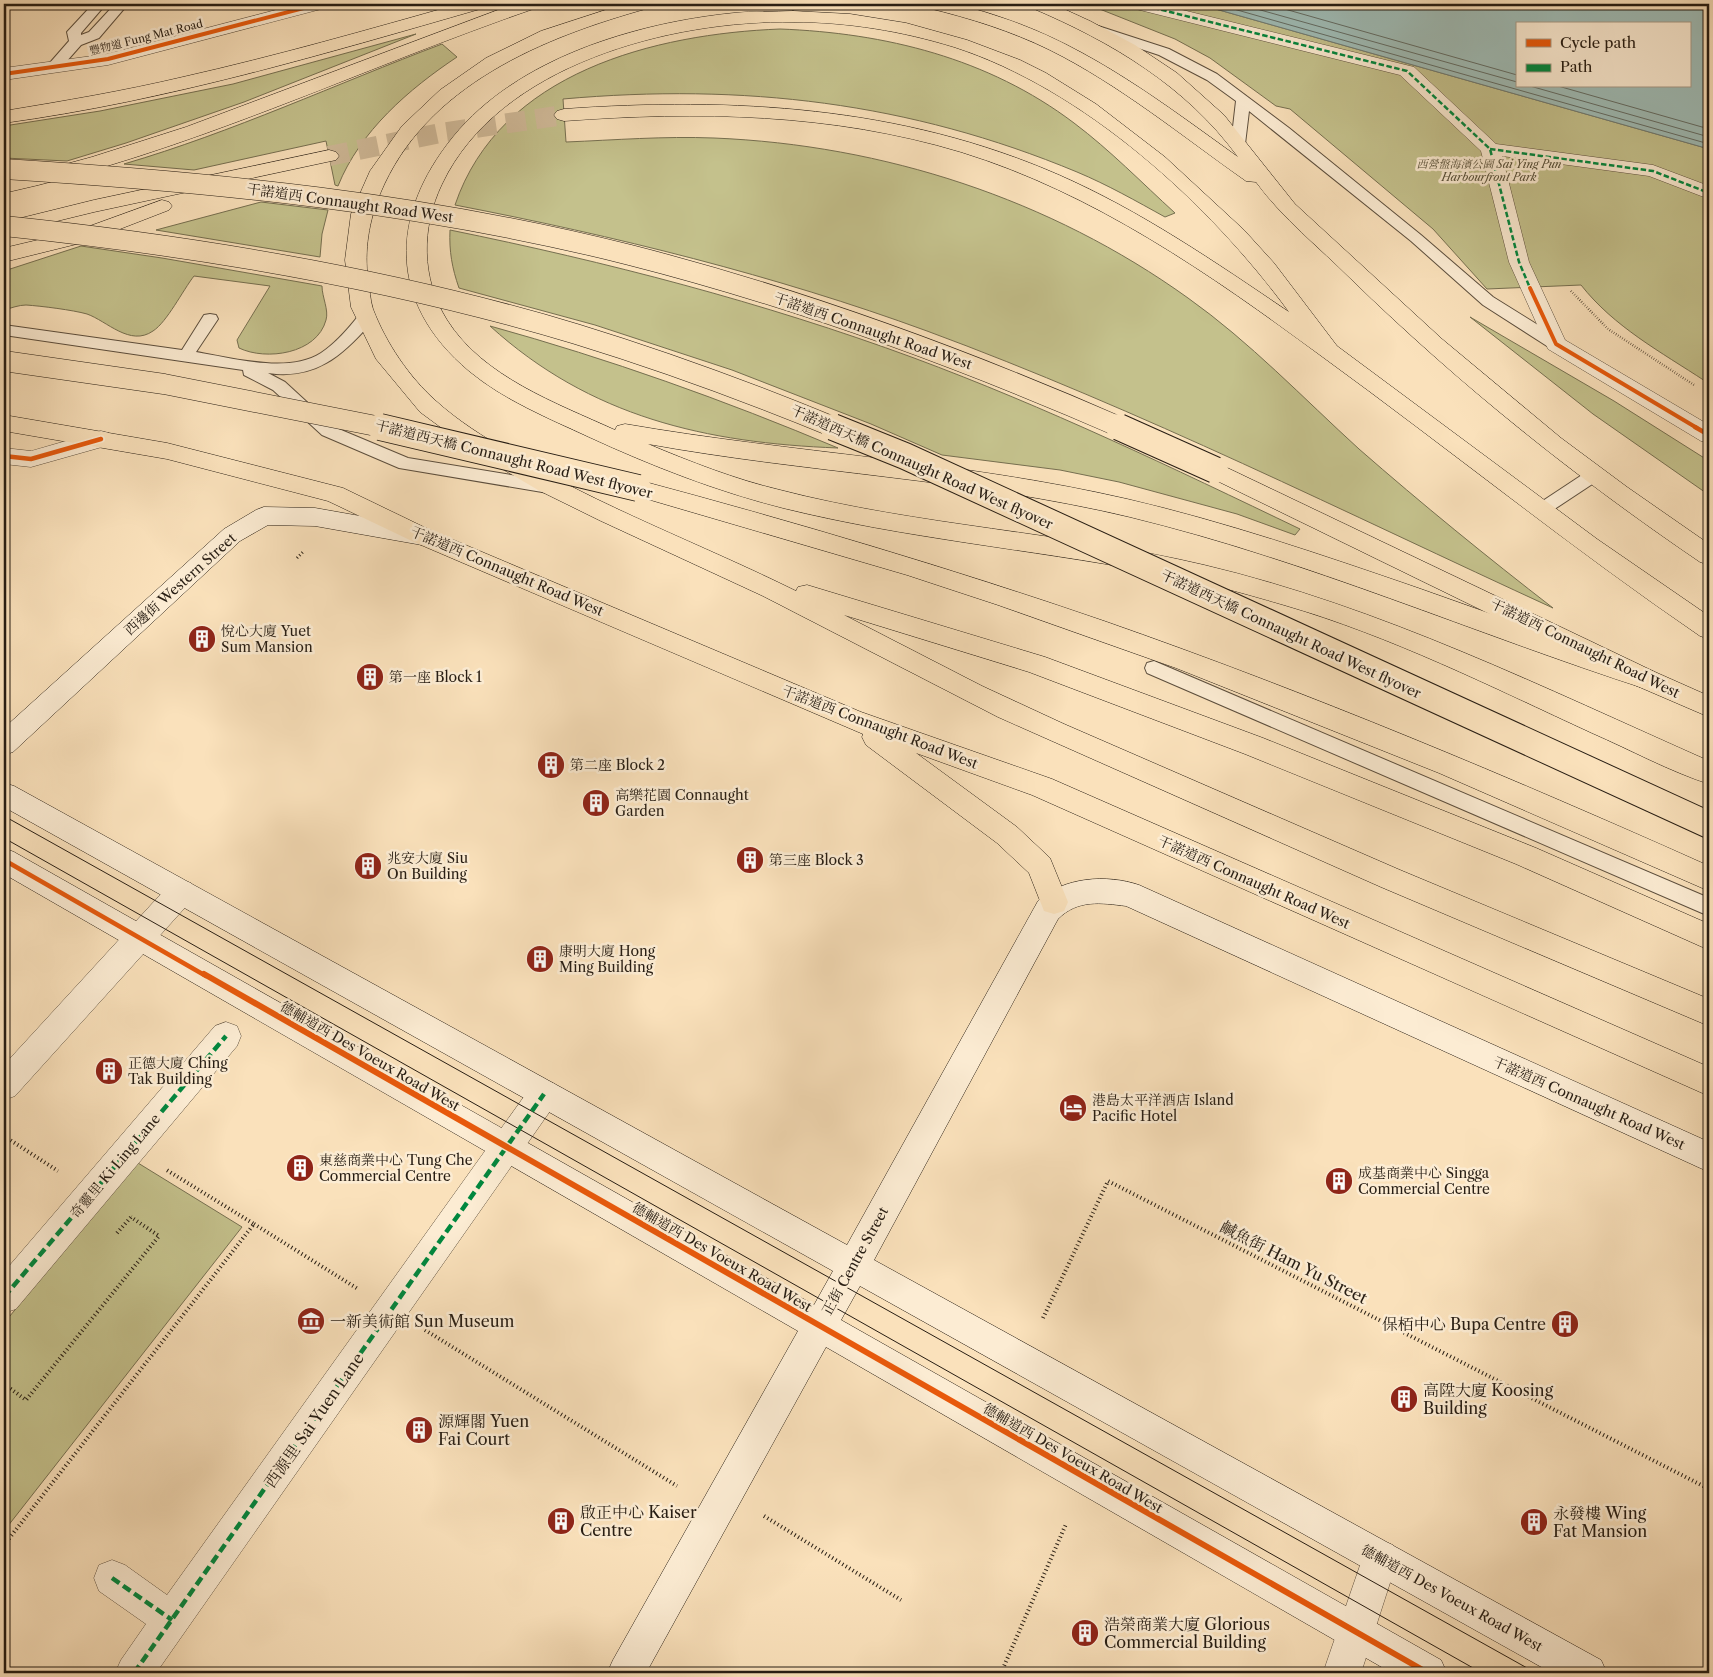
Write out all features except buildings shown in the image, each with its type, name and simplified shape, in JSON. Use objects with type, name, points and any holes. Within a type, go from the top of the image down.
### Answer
[{"type":"main road","points":[[4,117],[102,101],[226,74],[478,4]]},
{"type":"main road","points":[[4,187],[68,171],[193,131],[453,30],[530,4]]},
{"type":"main road","points":[[642,4],[571,25],[514,50],[490,63],[453,88],[408,129],[381,167],[362,211],[356,236],[353,261],[355,280],[365,319],[379,348],[398,376],[423,403],[454,427],[501,458],[554,488],[610,517],[738,573],[1006,710],[1410,888],[1709,1013]]},
{"type":"main road","points":[[934,4],[1018,29],[1073,55],[1138,96],[1273,192],[1408,321],[1530,427],[1594,475],[1709,556]]},
{"type":"main road","points":[[1038,4],[1091,28],[1148,61],[1174,80],[1209,110],[1238,144],[1273,192]]},
{"type":"main road","points":[[1328,349],[1256,254],[1239,236],[1174,174],[1093,109],[1066,92],[988,53],[952,40],[885,24],[832,18],[779,16],[709,21],[636,37],[588,53],[536,78],[492,109],[474,126],[438,170],[427,193],[420,214],[416,236],[416,259],[423,289],[441,327],[457,348],[484,372],[515,393],[546,410],[681,467],[780,498],[921,527],[1156,564],[1295,598],[1361,621],[1506,682],[1709,773]]},
{"type":"main road","points":[[564,115],[642,109],[720,108],[854,121],[958,145],[1025,168],[1065,185],[1103,204],[1218,274],[1328,349],[1541,510],[1651,590],[1709,629]]},
{"type":"main road","points":[[4,227],[329,156]]},
{"type":"main road","name":"干諾道西 Connaught Road West","points":[[4,169],[213,183],[326,197],[448,217],[533,233],[628,255],[723,280],[819,310],[915,343],[1014,381],[1104,419],[1215,470],[1646,679],[1709,707]]},
{"type":"main road","points":[[4,255],[82,236],[252,172]]},
{"type":"main road","name":"干諾道西天橋 Connaught Road West flyover","points":[[4,227],[89,234],[170,245],[333,274],[494,311],[665,363],[821,421],[905,456],[1709,825]]},
{"type":"main road","name":"干諾道西天橋 Connaught Road West flyover","points":[[4,361],[171,385],[308,410],[471,446],[657,493],[871,555],[1034,607],[1270,693],[1490,782],[1709,879]]},
{"type":"main road","name":"干諾道西 Connaught Road West","points":[[4,423],[167,451],[335,494],[422,536],[609,614],[852,720],[1042,787],[1709,1082]]},
{"type":"main road","points":[[579,423],[744,452],[1012,485],[1088,499],[1165,517],[1243,538],[1321,563],[1646,679]]},
{"type":"main road","points":[[738,573],[1036,664],[1387,799],[1526,856],[1670,918],[1709,937]]},
{"type":"main road","points":[[852,720],[1008,835],[1040,866],[1054,902]]},
{"type":"street","name":"豐物道 Fung Mat Road","points":[[4,74],[53,68],[108,58],[295,7],[319,4]]},
{"type":"street","points":[[1138,4],[1408,70],[1490,149],[1519,262],[1556,344],[1709,435]]},
{"type":"street","points":[[1490,149],[1653,171],[1709,193]]},
{"type":"street","points":[[4,456],[31,459],[101,439]]},
{"type":"street","name":"西邊街 Western Street","points":[[4,744],[232,535],[264,516],[315,517],[422,536]]},
{"type":"street","name":"德輔道西 Des Voeux Road West","points":[[4,794],[1588,1673]]},
{"type":"street","name":"德輔道西 Des Voeux Road West","points":[[4,860],[1428,1673]]},
{"type":"street","name":"干諾道西 Connaught Road West","points":[[1054,902],[1082,893],[1105,891],[1129,894],[1709,1157]]},
{"type":"street","points":[[4,1086],[181,892]]},
{"type":"street","name":"正街 Centre Street","points":[[626,1673],[1054,902]]},
{"type":"street","name":"奇靈里 Ki Ling Lane","points":[[4,1297],[226,1036]]},
{"type":"street","name":"西源里 Sai Yuen Lane","points":[[134,1673],[544,1094]]},
{"type":"street","points":[[1342,1673],[1380,1558]]},
{"type":"street","points":[[112,1578],[172,1620]]},
{"type":"lane","points":[[76,42],[74,32],[100,4]]},
{"type":"lane","points":[[53,68],[76,42],[94,35],[122,4]]},
{"type":"lane","points":[[1091,28],[1164,52],[1212,77],[1416,238],[1488,301],[1556,344]]},
{"type":"lane","points":[[1238,144],[1242,99]]},
{"type":"lane","points":[[186,356],[210,319]]},
{"type":"lane","points":[[6,330],[275,369],[288,369],[315,364],[336,351],[365,319]]},
{"type":"lane","points":[[225,362],[244,368],[279,386],[328,431],[405,464],[554,488]]},
{"type":"lane","points":[[1541,510],[1594,475]]},
{"type":"lane","points":[[1154,668],[1709,907]]},
{"type":"path","points":[[1566,286],[1608,329],[1702,390]]},
{"type":"path","points":[[4,1136],[92,1192]]},
{"type":"path","points":[[131,1148],[678,1486]]},
{"type":"path","points":[[4,1384],[26,1400],[159,1236],[131,1217]]},
{"type":"path","points":[[4,1545],[254,1224]]},
{"type":"path","points":[[764,1516],[901,1600]]},
{"type":"path","points":[[1001,1673],[1066,1524]]},
{"type":"green space","name":"西營盤海濱公園 Sai Ying Pun Harbourfront Park","points":[[1087,4],[1198,4],[1709,149],[1709,369],[1705,381],[1623,326],[1608,314],[1581,285],[1487,289],[1433,229],[1290,109],[1276,106],[1210,58],[1175,39]]},
{"type":"green space","points":[[780,29],[858,36],[896,43],[934,53],[1007,81],[1041,100],[1087,133],[1175,213],[1165,217],[1088,177],[1014,148],[951,129],[888,114],[824,103],[696,94],[563,99],[566,142],[658,138],[714,138],[778,143],[840,152],[902,166],[963,184],[1022,206],[1080,232],[1135,263],[1211,315],[1255,352],[1383,470],[1553,608],[1165,428],[1086,394],[927,331],[811,292],[694,259],[575,230],[455,205],[477,159],[507,122],[545,92],[588,69],[634,52],[683,40]]},
{"type":"green space","points":[[416,34],[244,102],[126,143],[67,161],[4,158],[4,126],[100,111],[233,84]]},
{"type":"green space","points":[[442,44],[457,57],[404,97],[373,129],[347,166],[338,186],[335,185],[326,141],[194,170],[124,164],[245,123]]},
{"type":"green space","points":[[261,202],[328,210],[322,234],[320,257],[156,230]]},
{"type":"green space","points":[[450,230],[626,270],[742,301],[914,358],[1061,418],[1300,529],[1295,535],[1237,514],[1119,482],[1060,470],[942,455],[871,424],[732,370],[595,325],[459,288],[454,273]]},
{"type":"green space","points":[[81,246],[322,286],[327,312],[326,320],[321,331],[312,341],[302,347],[276,354],[250,352],[239,348],[237,340],[270,286],[194,276],[164,321],[153,331],[144,335],[127,334],[95,317],[74,311],[26,305],[4,310],[4,271]]},
{"type":"green space","points":[[1470,317],[1614,401],[1709,461],[1709,495],[1593,414]]},
{"type":"green space","points":[[490,326],[579,352],[666,381],[838,448],[742,440],[696,431],[652,419],[609,403],[568,383],[528,357]]},
{"type":"green space","points":[[138,1163],[242,1227],[4,1531],[4,1323]]},
{"type":"water","points":[[1198,4],[1709,4],[1709,149]]},
{"type":"tunnel","points":[[329,156],[440,133],[564,115]]},
{"type":"tram line","points":[[4,816],[1536,1673]]},
{"type":"tram line","points":[[4,838],[1482,1673]]},
{"type":"marked path","points":[[1138,4],[1407,71],[1490,149],[1519,262],[1530,288]]},
{"type":"marked path","points":[[1490,149],[1653,171],[1709,193]]},
{"type":"marked path","points":[[4,1297],[226,1036]]},
{"type":"marked path","points":[[134,1673],[544,1094]]},
{"type":"marked path","points":[[112,1578],[172,1620]]},
{"type":"cycle path","points":[[4,74],[108,59],[319,4]]},
{"type":"cycle path","points":[[1530,288],[1556,344],[1709,435]]},
{"type":"cycle path","points":[[4,456],[31,459],[101,439]]},
{"type":"cycle path","points":[[4,860],[1428,1673]]},
{"type":"place","name":"悅心大廈 Yuet Sum Mansion","points":[[202,639]]},
{"type":"place","name":"第一座 Block 1","points":[[370,677]]},
{"type":"place","name":"第二座 Block 2","points":[[551,765]]},
{"type":"place","name":"高樂花園 Connaught Garden","points":[[596,803]]},
{"type":"place","name":"第三座 Block 3","points":[[750,860]]},
{"type":"place","name":"兆安大廈 Siu On Building","points":[[368,866]]},
{"type":"place","name":"康明大廈 Hong Ming Building","points":[[540,959]]},
{"type":"place","name":"正德大廈 Ching Tak Building","points":[[109,1071]]},
{"type":"place","name":"港島太平洋酒店 Island Pacific Hotel","points":[[1073,1108]]},
{"type":"place","name":"東慈商業中心 Tung Che Commercial Centre","points":[[300,1168]]},
{"type":"place","name":"成基商業中心 Singga Commercial Centre","points":[[1339,1181]]},
{"type":"place","name":"一新美術館 Sun Museum","points":[[311,1321]]},
{"type":"place","name":"保栢中心 Bupa Centre","points":[[1565,1324]]},
{"type":"place","name":"高陞大廈 Koosing Building","points":[[1404,1399]]},
{"type":"place","name":"源輝閣 Yuen Fai Court","points":[[419,1430]]},
{"type":"place","name":"啟正中心 Kaiser Centre","points":[[561,1521]]},
{"type":"place","name":"永發樓 Wing Fat Mansion","points":[[1534,1522]]},
{"type":"place","name":"浩榮商業大廈 Glorious Commercial Building","points":[[1085,1633]]}]
